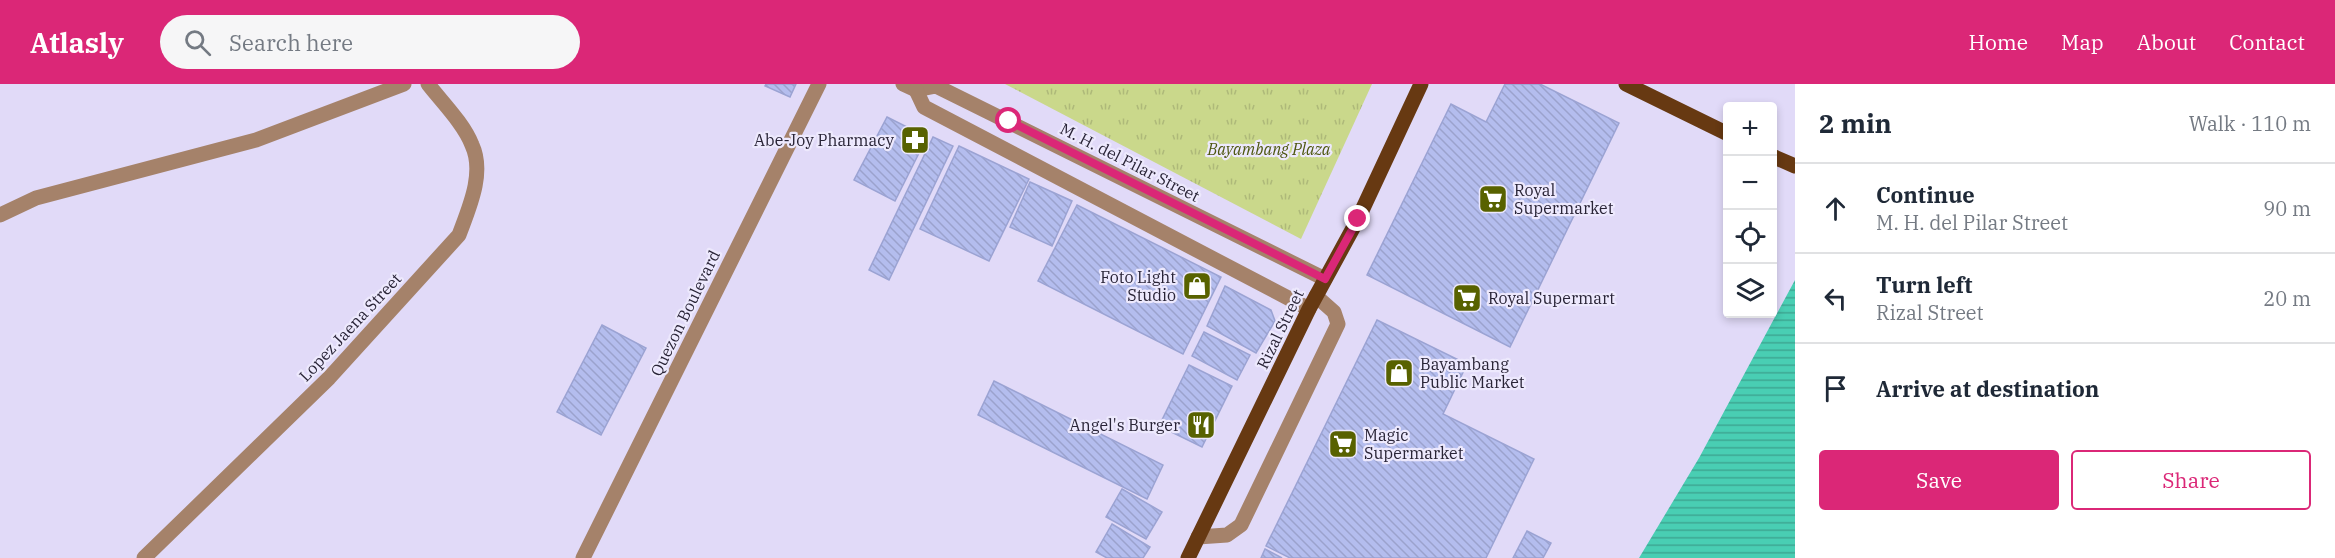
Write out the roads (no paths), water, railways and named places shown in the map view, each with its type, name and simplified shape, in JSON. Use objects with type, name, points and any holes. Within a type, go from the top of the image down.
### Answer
[{"type":"main road","name":"Rizal Street","points":[[1188,558],[1313,302],[1358,219],[1421,84]]},
{"type":"main road","points":[[1626,84],[1723,132]]},
{"type":"main road","points":[[1777,158],[1795,166]]},
{"type":"street","points":[[0,214],[36,198],[256,140],[404,84]]},
{"type":"street","name":"Lopez Jaena Street","points":[[144,558],[329,378],[459,235],[470,206],[477,175],[473,145],[428,84]]},
{"type":"street","name":"Quezon Boulevard","points":[[584,558],[819,84]]},
{"type":"street","name":"M. H. del Pilar Street","points":[[908,86],[936,86],[1325,279]]},
{"type":"street","name":"M. H. del Pilar Street","points":[[908,86],[924,107],[1334,312],[1338,324],[1241,525],[1227,535],[1198,537]]},
{"type":"place","name":"Abe-Joy Pharmacy","points":[[915,140]]},
{"type":"place","name":"Royal Supermarket","points":[[1493,199]]},
{"type":"place","name":"Foto Light Studio","points":[[1197,286]]},
{"type":"place","name":"Royal Supermart","points":[[1467,298]]},
{"type":"place","name":"Bayambang Public Market","points":[[1399,373]]},
{"type":"place","name":"Angel's Burger","points":[[1201,425]]},
{"type":"place","name":"Magic Supermarket","points":[[1343,444]]},
{"type":"park label","name":"Bayambang Plaza","points":[[1269,149]]}]
